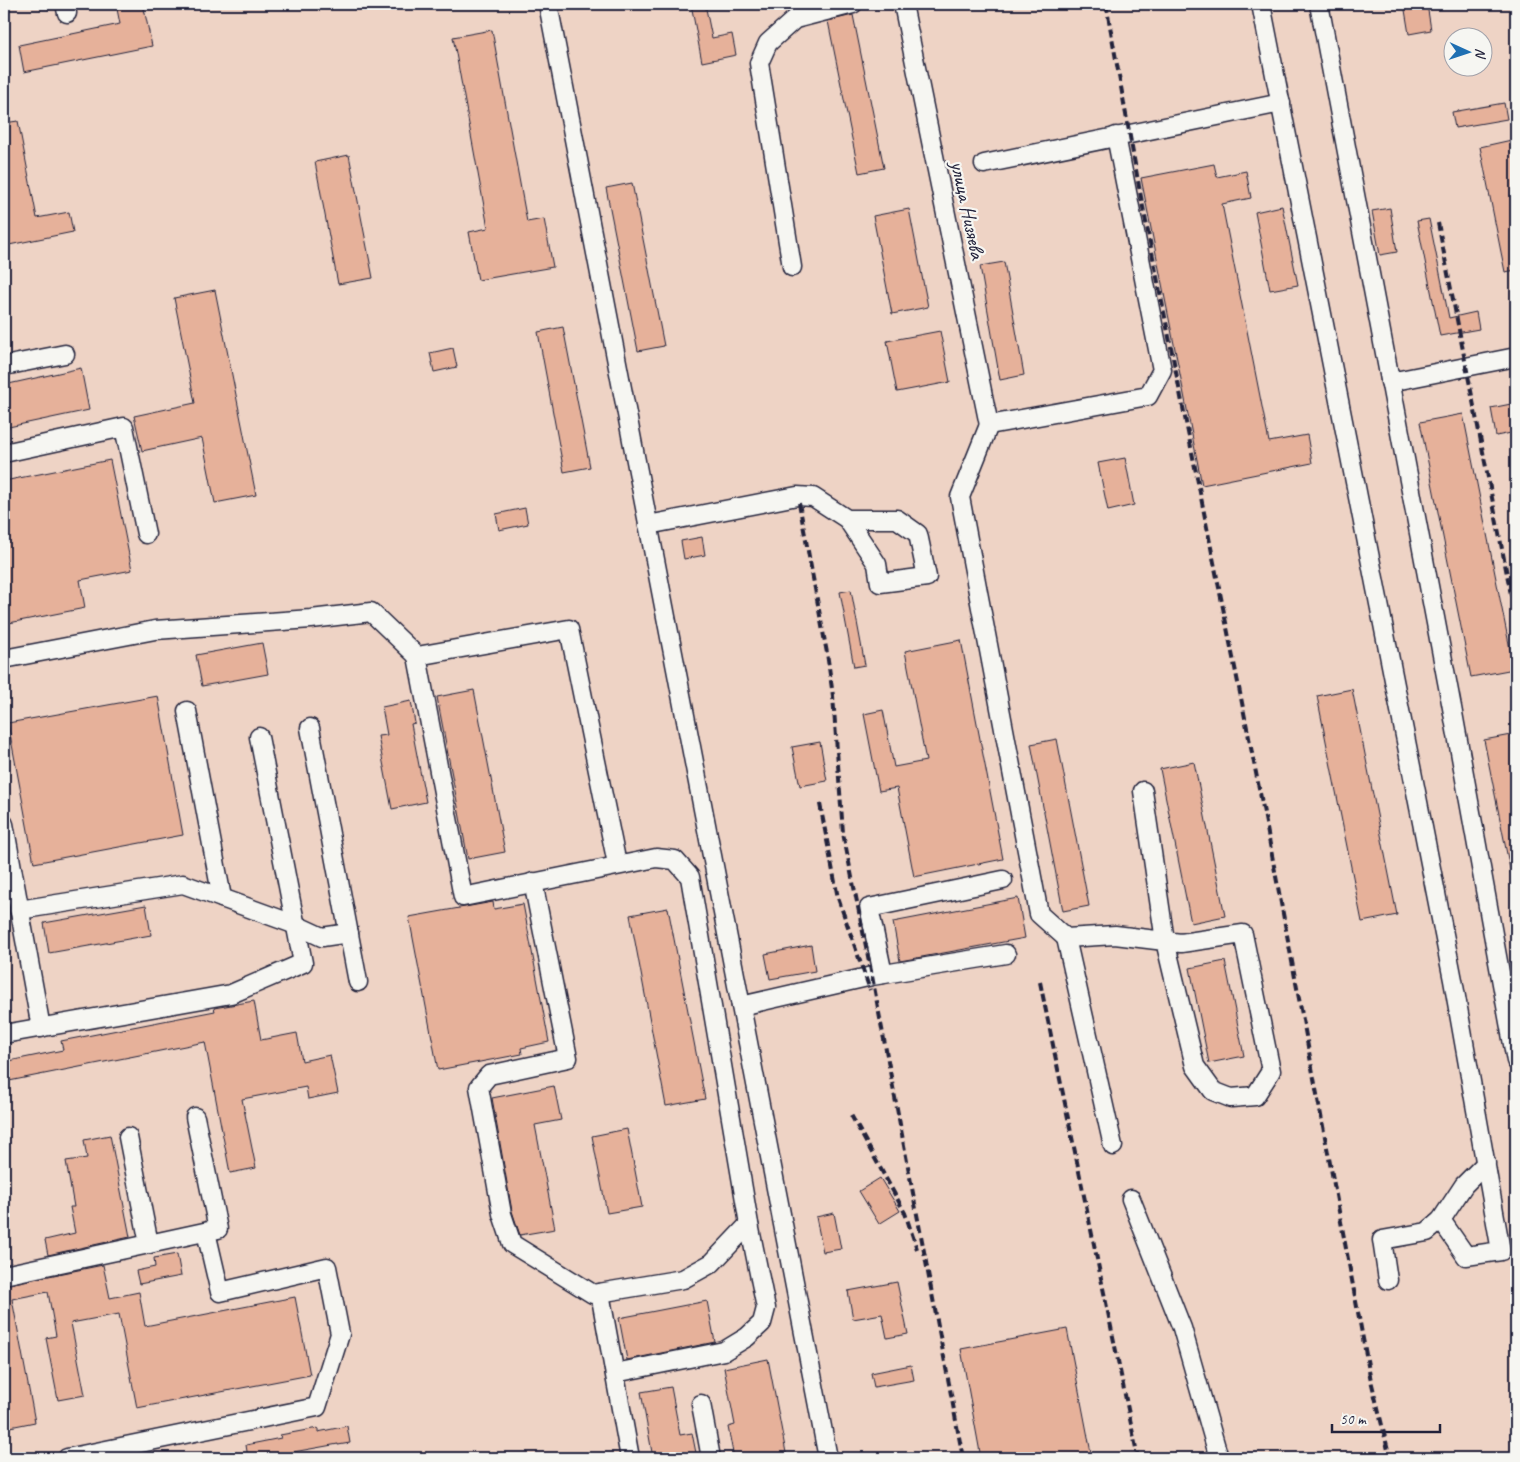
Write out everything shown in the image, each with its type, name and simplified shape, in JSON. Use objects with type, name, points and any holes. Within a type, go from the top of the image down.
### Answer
[{"type":"street","points":[[548,4],[828,1458]]},
{"type":"street","points":[[792,267],[759,63],[768,43],[795,19],[853,4]]},
{"type":"street","name":"улица Низяева","points":[[903,4],[989,425]]},
{"type":"street","points":[[1261,4],[1452,970],[1501,1251],[1466,1256],[1441,1220]]},
{"type":"street","points":[[1319,4],[1516,1061]]},
{"type":"street","points":[[984,164],[1281,103]]},
{"type":"street","points":[[1112,1146],[1066,938],[1039,914],[960,497],[989,425],[1148,396],[1162,370],[1116,136]]},
{"type":"street","points":[[4,366],[65,354]]},
{"type":"street","points":[[1390,382],[1516,357]]},
{"type":"street","points":[[4,453],[124,427],[146,534]]},
{"type":"street","points":[[648,525],[797,496],[813,497],[847,519],[876,564],[880,583],[927,577],[918,534],[897,519],[847,519]]},
{"type":"street","points":[[4,659],[155,630],[311,619],[371,612],[417,656],[462,897],[617,864],[656,858],[675,860],[690,877],[749,1224],[766,1308],[762,1324],[747,1337],[724,1351],[614,1374]]},
{"type":"street","points":[[417,656],[569,629],[617,864]]},
{"type":"street","points":[[188,712],[222,898]]},
{"type":"street","points":[[310,728],[358,982]]},
{"type":"street","points":[[4,1034],[231,994],[303,963],[259,737]]},
{"type":"street","points":[[1066,938],[1115,935],[1166,941],[1181,943],[1243,934],[1271,1071],[1255,1096],[1232,1098],[1213,1091],[1195,1066],[1166,941],[1143,792]]},
{"type":"street","points":[[4,824],[41,1028]]},
{"type":"street","points":[[883,974],[869,908],[1003,880]]},
{"type":"street","points":[[533,882],[568,1058],[489,1075],[479,1087],[502,1214],[512,1244],[592,1294],[683,1280],[712,1263],[749,1224]]},
{"type":"street","points":[[19,910],[184,884],[296,925],[322,937],[349,933]]},
{"type":"street","points":[[741,1006],[883,974],[1006,954]]},
{"type":"street","points":[[4,1274],[218,1230],[196,1117]]},
{"type":"street","points":[[128,1137],[149,1244]]},
{"type":"street","points":[[1388,1280],[1382,1240],[1427,1232],[1441,1220],[1464,1185],[1486,1163]]},
{"type":"street","points":[[1131,1199],[1182,1328],[1219,1458]]},
{"type":"street","points":[[67,1458],[318,1407],[340,1334],[328,1267],[220,1292],[206,1232]]},
{"type":"street","points":[[600,1293],[630,1458]]},
{"type":"street","points":[[700,1404],[711,1458]]},
{"type":"shaded area","points":[[4,4],[1516,4],[1516,1458],[4,1458]]},
{"type":"building","points":[[116,4],[143,4],[152,46],[24,72],[19,45],[120,24]]},
{"type":"building","points":[[691,4],[705,4],[712,38],[732,34],[736,55],[702,62]]},
{"type":"building","points":[[1404,4],[1427,4],[1431,30],[1409,34]]},
{"type":"building","points":[[853,15],[884,168],[859,173],[828,21]]},
{"type":"building","points":[[492,30],[527,222],[544,219],[553,267],[478,280],[469,232],[488,228],[453,37]]},
{"type":"building","points":[[1504,103],[1507,119],[1455,128],[1452,112]]},
{"type":"building","points":[[18,121],[37,218],[69,212],[73,232],[4,246],[4,123]]},
{"type":"building","points":[[1516,139],[1516,270],[1505,272],[1480,147]]},
{"type":"building","points":[[349,155],[373,278],[338,284],[315,162]]},
{"type":"building","points":[[1214,164],[1217,177],[1246,171],[1251,198],[1222,204],[1269,442],[1307,435],[1312,463],[1202,485],[1141,178]]},
{"type":"building","points":[[632,183],[664,346],[638,351],[606,188]]},
{"type":"building","points":[[1282,206],[1298,285],[1270,290],[1255,212]]},
{"type":"building","points":[[1390,208],[1397,252],[1380,255],[1372,211]]},
{"type":"building","points":[[909,209],[928,307],[892,314],[873,216]]},
{"type":"building","points":[[1429,219],[1449,318],[1476,312],[1479,329],[1440,336],[1417,221]]},
{"type":"building","points":[[1004,262],[1024,375],[1000,380],[980,266]]},
{"type":"building","points":[[215,290],[256,495],[215,503],[202,438],[142,451],[134,416],[195,403],[174,298]]},
{"type":"building","points":[[563,327],[590,467],[564,472],[538,332]]},
{"type":"building","points":[[940,331],[950,382],[897,392],[887,341]]},
{"type":"building","points":[[453,348],[457,367],[434,372],[430,353]]},
{"type":"building","points":[[81,368],[89,410],[4,428],[4,385]]},
{"type":"building","points":[[1516,403],[1516,432],[1496,436],[1491,408]]},
{"type":"building","points":[[1463,414],[1514,669],[1471,677],[1420,422]]},
{"type":"building","points":[[1125,458],[1134,505],[1108,511],[1098,463]]},
{"type":"building","points":[[110,460],[132,570],[80,580],[85,608],[4,624],[4,481]]},
{"type":"building","points":[[525,508],[528,524],[499,530],[496,514]]},
{"type":"building","points":[[702,537],[705,555],[684,559],[681,541]]},
{"type":"building","points":[[851,590],[865,665],[854,667],[840,592]]},
{"type":"building","points":[[961,640],[1003,859],[914,877],[897,788],[879,791],[864,714],[883,710],[894,767],[926,761],[905,651]]},
{"type":"building","points":[[262,643],[268,674],[202,686],[196,655]]},
{"type":"building","points":[[1352,689],[1397,915],[1362,922],[1317,696]]},
{"type":"building","points":[[474,690],[505,852],[468,859],[437,697]]},
{"type":"building","points":[[158,696],[183,835],[34,863],[8,723]]},
{"type":"building","points":[[411,701],[415,723],[411,724],[426,802],[392,809],[378,736],[387,735],[382,707]]},
{"type":"building","points":[[1516,734],[1516,873],[1511,874],[1484,740]]},
{"type":"building","points":[[1057,739],[1089,906],[1063,911],[1031,744]]},
{"type":"building","points":[[820,742],[827,781],[800,786],[792,747]]},
{"type":"building","points":[[1194,762],[1225,916],[1191,923],[1160,769]]},
{"type":"building","points":[[1018,898],[1025,938],[900,961],[893,922]]},
{"type":"building","points":[[493,902],[494,909],[523,904],[549,1042],[521,1048],[522,1054],[438,1070],[409,917]]},
{"type":"building","points":[[146,905],[151,935],[49,953],[44,923]]},
{"type":"building","points":[[668,908],[705,1099],[666,1106],[630,915]]},
{"type":"building","points":[[811,945],[815,971],[770,979],[765,954]]},
{"type":"building","points":[[1225,961],[1244,1056],[1209,1063],[1190,968]]},
{"type":"building","points":[[254,1001],[261,1040],[297,1033],[302,1061],[330,1055],[338,1093],[308,1099],[306,1087],[242,1099],[256,1168],[230,1173],[205,1042],[4,1082],[4,1062],[63,1050],[61,1041],[215,1011],[214,1008]]},
{"type":"building","points":[[554,1086],[561,1120],[535,1125],[555,1229],[520,1235],[512,1211],[492,1098]]},
{"type":"building","points":[[627,1129],[642,1207],[607,1213],[592,1136]]},
{"type":"building","points":[[110,1135],[130,1237],[48,1255],[45,1240],[75,1233],[70,1207],[74,1207],[66,1161],[87,1158],[84,1140]]},
{"type":"building","points":[[880,1178],[900,1211],[879,1224],[859,1191]]},
{"type":"building","points":[[834,1213],[841,1249],[823,1252],[816,1217]]},
{"type":"building","points":[[177,1254],[181,1276],[139,1284],[136,1271],[155,1267],[154,1258]]},
{"type":"building","points":[[103,1265],[110,1298],[139,1292],[145,1326],[295,1297],[310,1375],[137,1408],[119,1314],[71,1323],[85,1395],[58,1400],[46,1338],[56,1336],[48,1292],[12,1299],[35,1422],[10,1427],[4,1393],[4,1285]]},
{"type":"building","points":[[897,1282],[908,1334],[887,1338],[882,1314],[853,1319],[848,1291]]},
{"type":"building","points":[[707,1301],[715,1342],[627,1360],[619,1318]]},
{"type":"building","points":[[1067,1329],[1092,1458],[981,1458],[961,1349]]},
{"type":"building","points":[[768,1359],[787,1458],[734,1458],[728,1427],[735,1425],[724,1368]]},
{"type":"building","points":[[911,1365],[914,1380],[874,1387],[871,1373]]},
{"type":"building","points":[[671,1387],[680,1435],[692,1433],[697,1458],[653,1458],[641,1392]]},
{"type":"building","points":[[347,1426],[350,1443],[260,1458],[248,1458],[246,1445],[281,1438],[280,1435],[318,1428],[318,1432]]},
{"type":"railway","points":[[1106,4],[1140,192],[1265,818],[1370,1376],[1390,1458]]},
{"type":"railway","points":[[1438,223],[1516,620]]},
{"type":"railway","points":[[799,503],[827,653],[833,696],[843,833],[872,976],[963,1458]]},
{"type":"railway","points":[[820,804],[838,898],[870,990]]},
{"type":"railway","points":[[1040,982],[1138,1458]]},
{"type":"railway","points":[[851,1115],[905,1213],[917,1249]]}]
